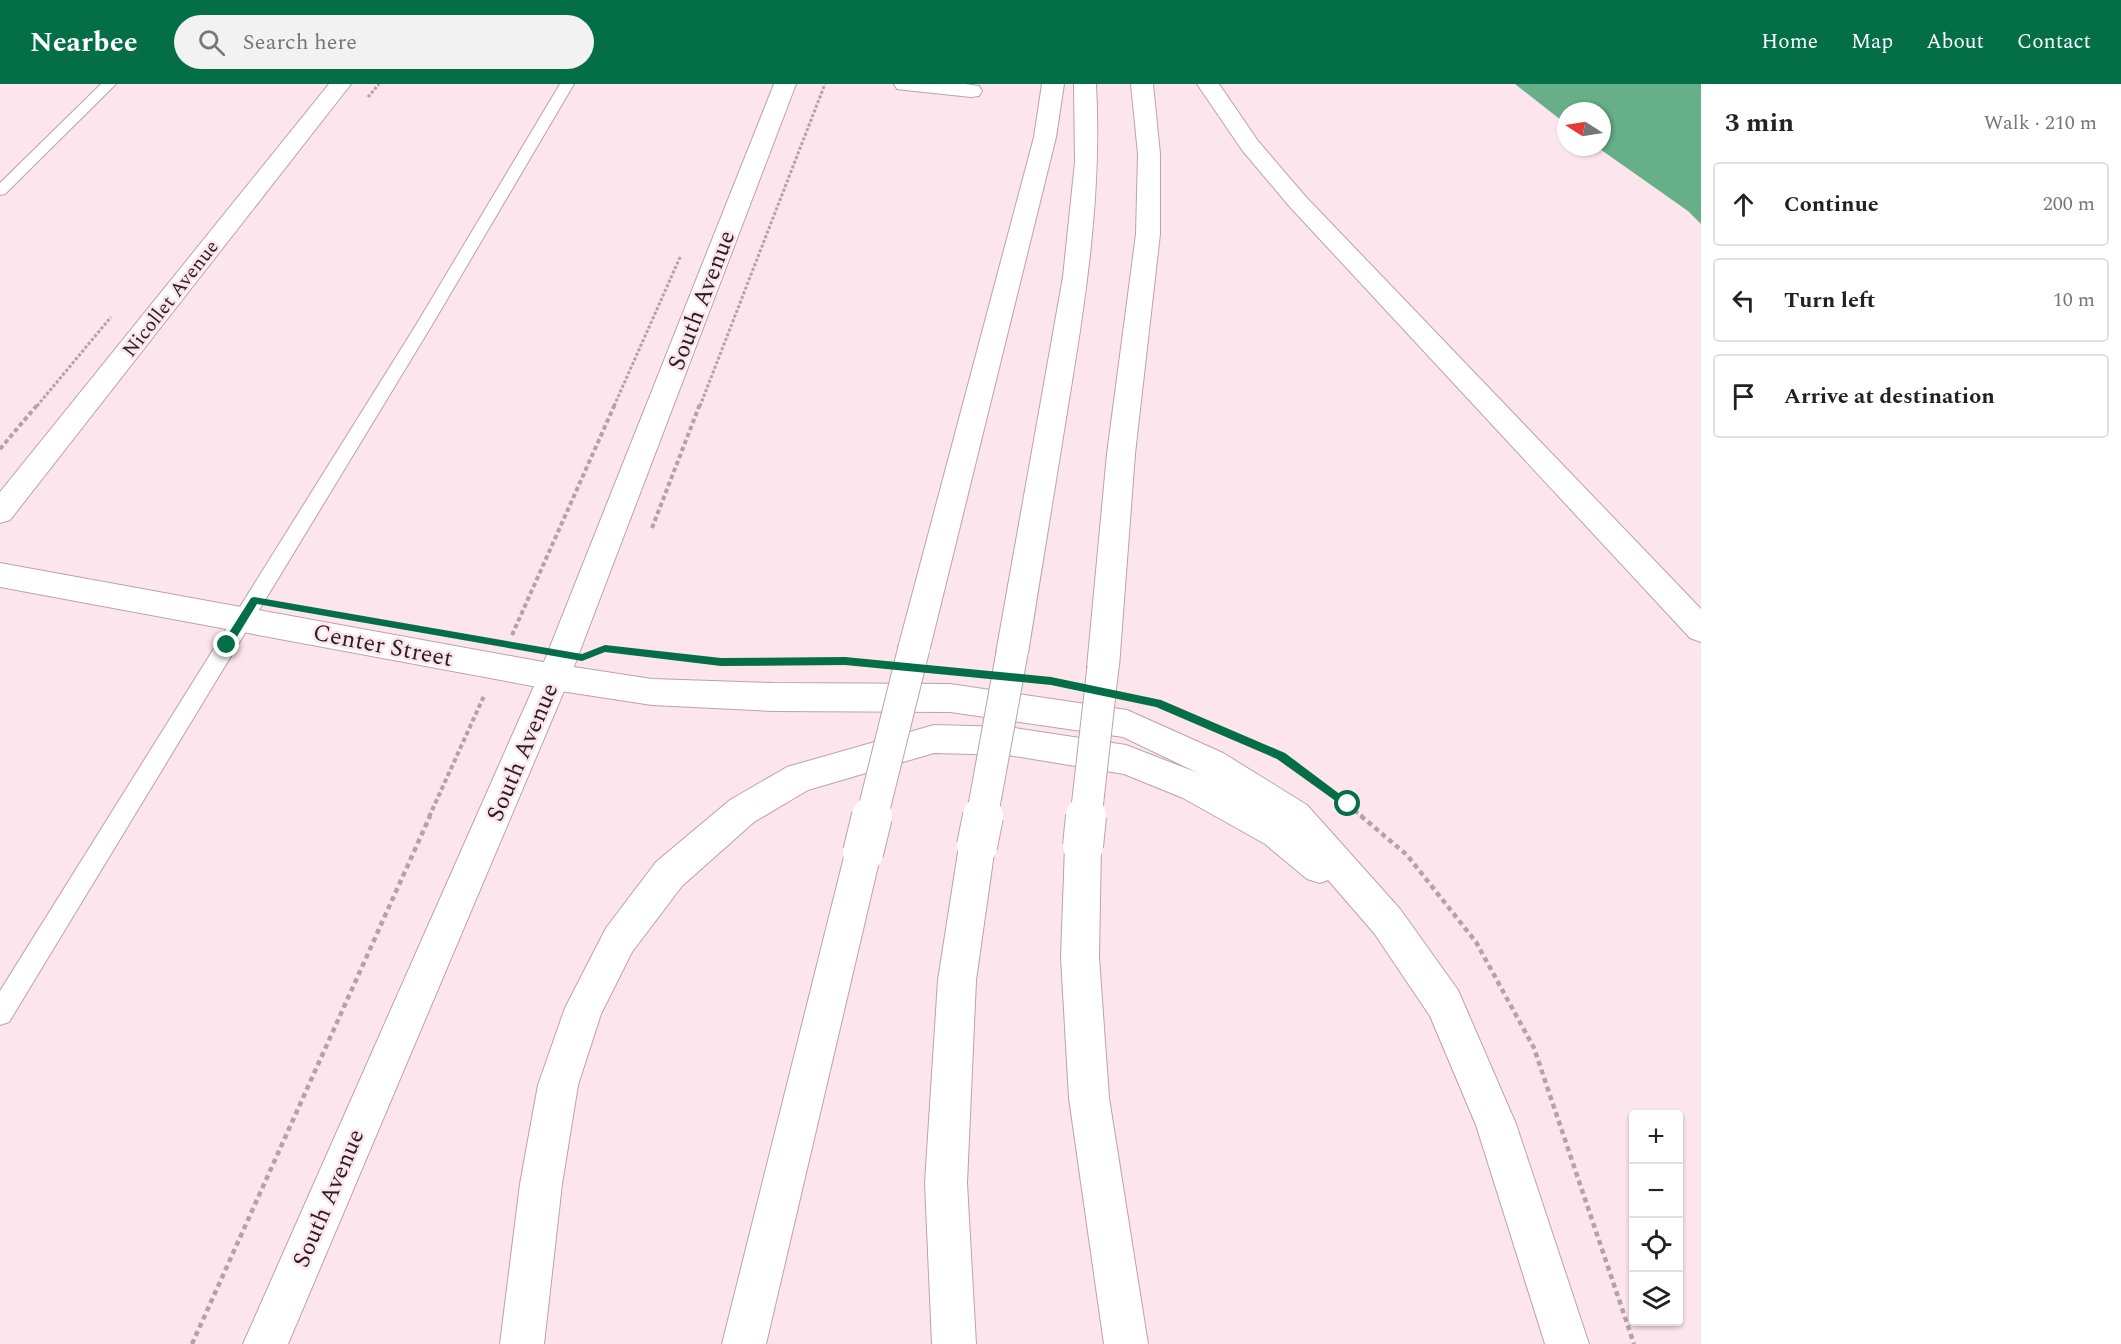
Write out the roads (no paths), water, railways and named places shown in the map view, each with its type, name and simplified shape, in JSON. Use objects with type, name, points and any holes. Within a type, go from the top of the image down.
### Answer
[{"type":"main road","name":"Nicollet Avenue","points":[[0,512],[340,84]]},
{"type":"main road","name":"South Avenue","points":[[265,1344],[568,644],[785,84]]},
{"type":"main road","points":[[905,84],[971,91]]},
{"type":"main road","points":[[744,1344],[914,648],[1045,137],[1053,84]]},
{"type":"main road","points":[[954,1344],[946,1183],[957,980],[977,846],[1077,276],[1089,130],[1085,84]]},
{"type":"main road","points":[[1126,1344],[1089,1098],[1080,957],[1083,846],[1103,667],[1121,454],[1148,234],[1149,154],[1142,84]]},
{"type":"main road","points":[[1208,84],[1227,117],[1254,153],[1298,202],[1701,629]]},
{"type":"main road","name":"Center Street","points":[[0,574],[497,667],[663,693],[773,697],[950,698],[1127,724],[1211,763],[1295,816],[1387,921]]},
{"type":"main road","points":[[522,1344],[541,1184],[558,1084],[584,1008],[619,940],[669,874],[742,811],[800,777],[934,739],[1008,741],[1126,760],[1195,786],[1277,833],[1387,921],[1444,1003],[1496,1124],[1567,1344]]},
{"type":"lane","points":[[0,191],[109,84]]},
{"type":"lane","points":[[0,1013],[424,325],[567,84]]}]
